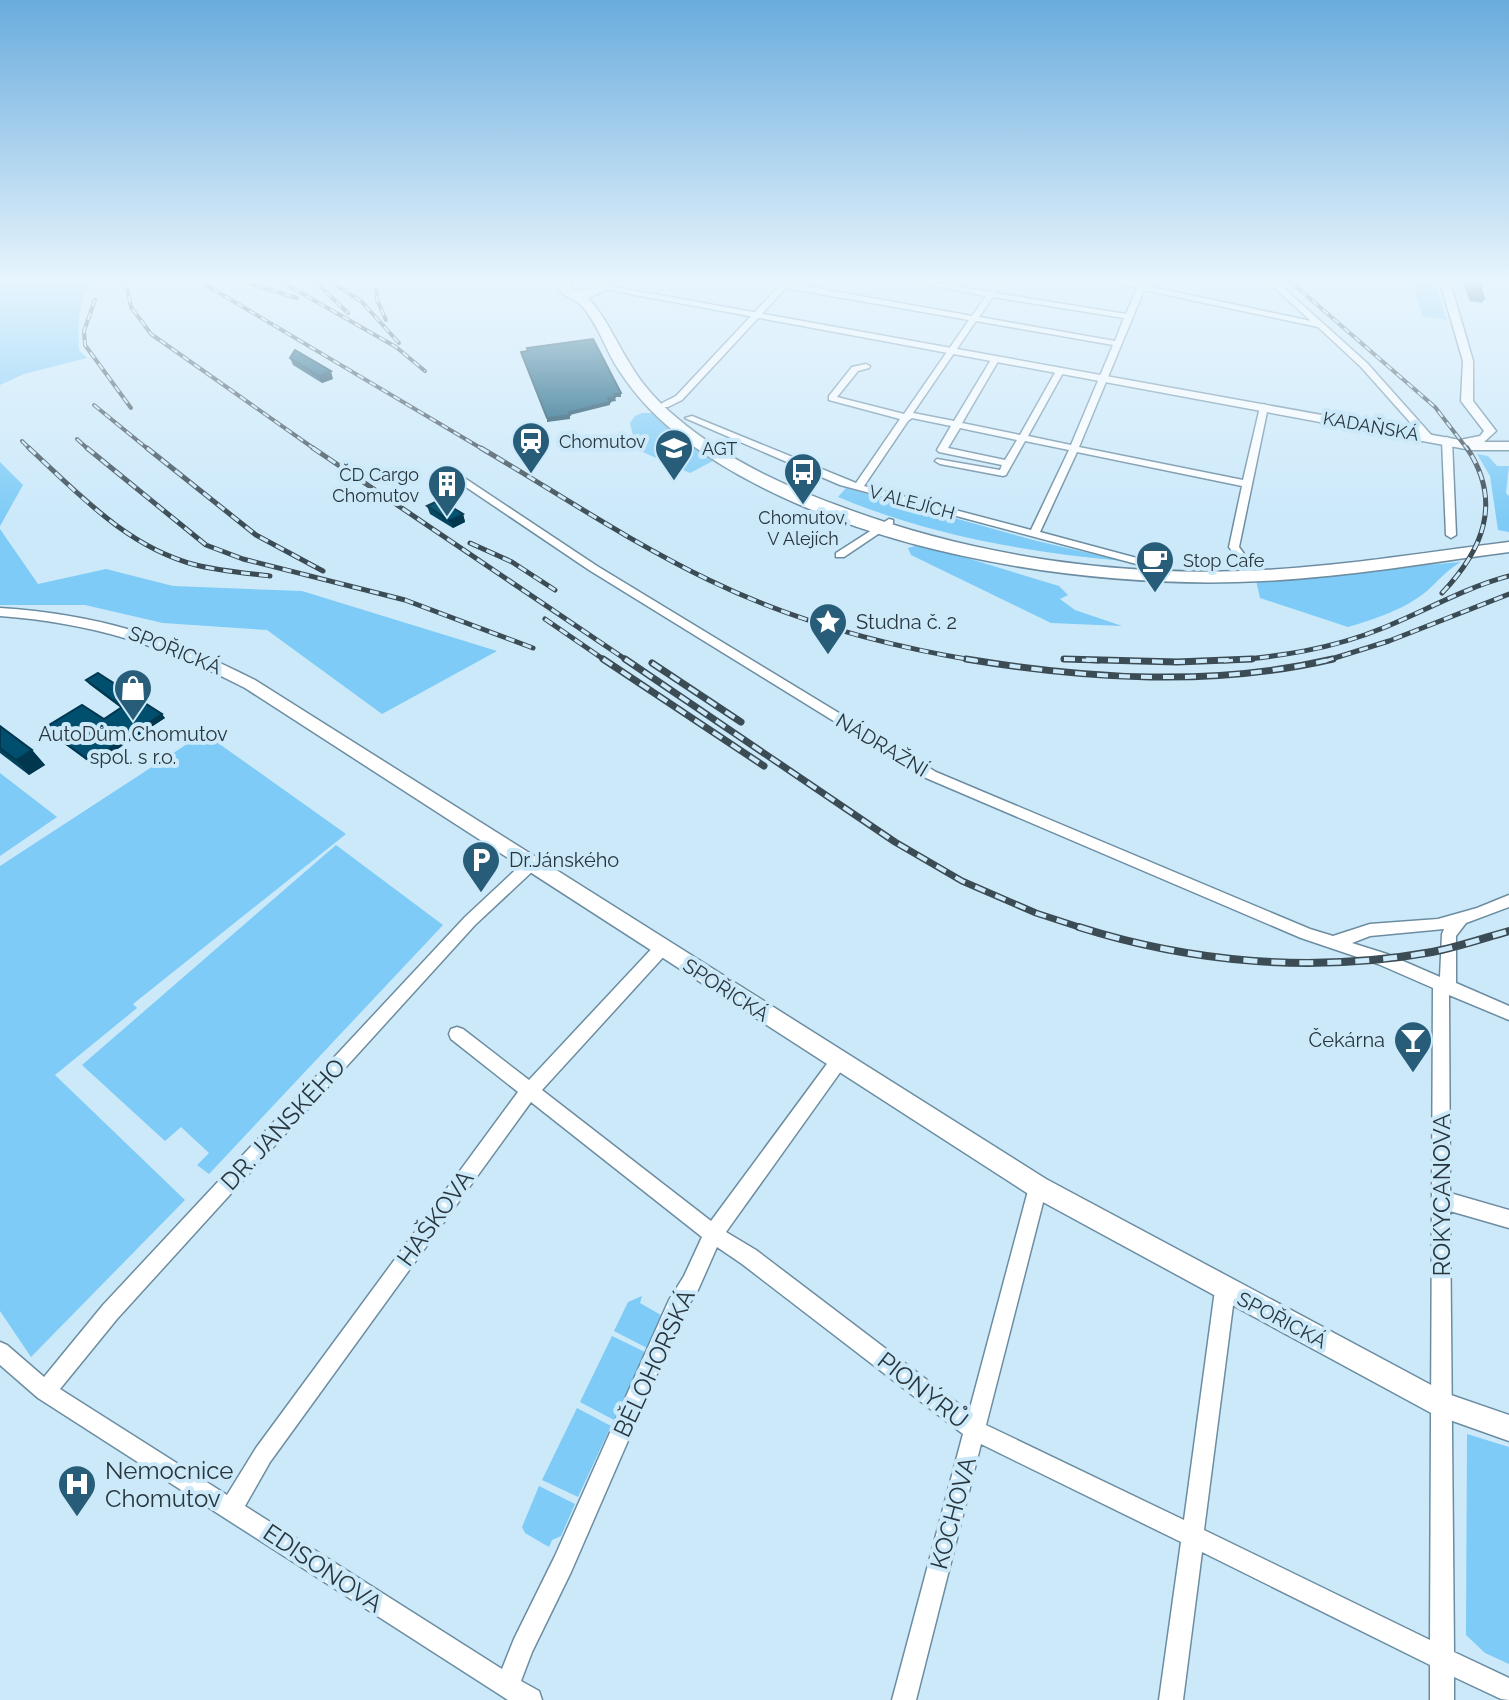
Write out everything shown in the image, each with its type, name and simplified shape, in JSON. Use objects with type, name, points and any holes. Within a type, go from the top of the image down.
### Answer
[{"type":"highway","points":[[622,361],[636,384],[696,440],[744,470],[798,496],[886,524],[1016,559],[1171,576],[1287,574],[1509,547]]},
{"type":"highway","points":[[632,361],[661,406]]},
{"type":"highway","points":[[886,524],[965,543],[1069,561],[1168,570],[1250,569],[1509,540]]},
{"type":"highway","points":[[1431,557],[1509,555]]},
{"type":"street","points":[[661,406],[679,398],[712,361]]},
{"type":"street","points":[[858,487],[946,361]]},
{"type":"street","points":[[994,361],[942,450],[1009,464]]},
{"type":"street","name":"KADAŇSKÁ","points":[[1012,361],[1484,448],[1509,446]]},
{"type":"street","points":[[1034,534],[1111,361]]},
{"type":"street","points":[[1360,361],[1428,437]]},
{"type":"street","points":[[1468,361],[1467,388],[1475,406],[1502,430]]},
{"type":"street","points":[[866,366],[855,369],[832,398],[909,417],[1247,484]]},
{"type":"street","points":[[940,461],[1003,473],[1060,371]]},
{"type":"street","name":"KADAŇSKÁ","points":[[1447,440],[1475,441],[1489,435],[1488,427],[1468,406],[1467,388]]},
{"type":"street","points":[[1250,569],[1234,547],[1264,407]]},
{"type":"street","name":"V ALEJÍCH","points":[[689,418],[858,487],[1144,563]]},
{"type":"street","points":[[1447,440],[1451,535]]},
{"type":"street","name":"NÁDRAŽNÍ","points":[[463,481],[593,568],[931,775],[1291,928],[1335,942],[1509,1013]]},
{"type":"street","points":[[840,555],[886,524]]},
{"type":"street","name":"SPOŘICKÁ","points":[[0,612],[57,616],[111,626],[162,641],[250,684],[1038,1187],[1442,1405],[1509,1428]]},
{"type":"street","name":"DR. JANSKÉHO","points":[[45,1391],[119,1302],[459,933],[530,865]]},
{"type":"street","points":[[1335,942],[1370,930],[1414,929],[1460,920],[1509,901]]},
{"type":"street","name":"ROKYCANOVA","points":[[1442,1700],[1441,1199],[1445,987],[1449,934],[1460,920]]},
{"type":"street","name":"HAŠKOVA","points":[[232,1507],[263,1455],[529,1091],[662,948]]},
{"type":"street","name":"PIONÝRŮ","points":[[457,1034],[713,1234],[749,1257],[975,1430],[1192,1539],[1509,1691]]},
{"type":"street","name":"BĚLOHORSKÁ","points":[[508,1685],[522,1647],[563,1564],[676,1307],[691,1283],[713,1234],[838,1062]]},
{"type":"street","name":"KOCHOVA","points":[[904,1700],[1038,1187]]},
{"type":"street","points":[[1441,1199],[1509,1219]]},
{"type":"street","points":[[1171,1700],[1225,1290]]},
{"type":"street","name":"EDISONOVA","points":[[0,1352],[45,1391],[232,1507],[416,1630],[530,1700]]},
{"type":"shaded area","points":[[0,361],[74,361],[24,374],[0,385]]},
{"type":"shaded area","points":[[642,413],[652,413],[713,461],[690,473],[636,449],[630,423]]},
{"type":"shaded area","points":[[1477,454],[1488,456],[1497,466],[1509,466],[1506,493],[1509,496],[1509,532],[1498,530],[1490,476]]},
{"type":"shaded area","points":[[0,462],[23,485],[0,526]]},
{"type":"shaded area","points":[[846,488],[1037,541],[1123,561],[1050,553],[942,532],[838,497]]},
{"type":"shaded area","points":[[0,529],[38,584],[106,569],[173,586],[302,591],[497,651],[382,714],[267,630],[163,623],[85,605],[0,605]]},
{"type":"shaded area","points":[[915,546],[944,551],[1059,586],[1068,595],[1060,599],[1075,610],[1122,626],[1051,623],[911,555],[908,548]]},
{"type":"shaded area","points":[[1461,562],[1410,603],[1348,627],[1260,598],[1256,580]]},
{"type":"shaded area","points":[[204,733],[346,834],[133,1004],[137,1008],[55,1075],[185,1200],[31,1357],[0,1311],[0,866]]},
{"type":"shaded area","points":[[0,773],[57,817],[0,856]]},
{"type":"shaded area","points":[[336,845],[443,925],[209,1174],[197,1165],[209,1153],[181,1127],[165,1141],[82,1065]]},
{"type":"shaded area","points":[[642,1296],[640,1303],[661,1315],[647,1348],[614,1331],[628,1302]]},
{"type":"shaded area","points":[[612,1336],[645,1352],[614,1420],[580,1402]]},
{"type":"shaded area","points":[[577,1408],[611,1426],[578,1497],[542,1480]]},
{"type":"shaded area","points":[[1467,1434],[1509,1447],[1509,1664],[1485,1653],[1466,1635]]},
{"type":"shaded area","points":[[539,1486],[575,1504],[561,1536],[552,1540],[549,1547],[525,1533],[522,1527]]},
{"type":"building","points":[[295,361],[314,361],[331,371],[319,376]]},
{"type":"building","points":[[525,361],[605,361],[621,393],[608,398],[610,402],[569,412],[570,415],[547,418]]},
{"type":"building","points":[[440,500],[463,514],[450,521],[427,506]]},
{"type":"building","name":"AutoDům Chomutov spol. s r.o.","points":[[98,673],[162,714],[90,761],[44,728],[82,705],[104,719],[122,707],[86,680]]},
{"type":"building","points":[[0,726],[32,750],[16,760],[0,748]]},
{"type":"railway","points":[[97,361],[131,408]]},
{"type":"railway","points":[[190,361],[316,450]]},
{"type":"railway","points":[[335,361],[484,450]]},
{"type":"railway","points":[[413,361],[425,371]]},
{"type":"railway","points":[[1382,361],[1435,407],[1468,450]]},
{"type":"railway","points":[[94,405],[149,450]]},
{"type":"railway","points":[[77,439],[89,450]]},
{"type":"railway","points":[[22,441],[29,448]]},
{"type":"railway","points":[[29,448],[105,517],[148,546],[196,565],[270,576]]},
{"type":"railway","points":[[87,448],[206,545],[243,559],[405,600],[533,648]]},
{"type":"railway","points":[[147,448],[256,535],[323,571]]},
{"type":"railway","points":[[313,448],[628,661]]},
{"type":"railway","points":[[481,448],[651,550],[741,595],[840,630],[973,660]]},
{"type":"railway","points":[[1442,593],[1468,560],[1483,525],[1486,506],[1484,487],[1467,448]]},
{"type":"railway","points":[[470,543],[512,562],[555,590]]},
{"type":"railway","points":[[1236,660],[1325,647],[1383,628],[1476,587],[1509,576]]},
{"type":"railway","points":[[1329,660],[1389,641],[1509,594]]},
{"type":"railway","points":[[545,619],[606,661]]},
{"type":"railway","points":[[625,659],[895,842],[962,881],[1036,913],[1085,929]]},
{"type":"railway","points":[[966,659],[973,660]]},
{"type":"railway","points":[[1099,661],[1064,659],[1177,662],[1236,660]]},
{"type":"railway","points":[[1236,660],[1252,659]]},
{"type":"railway","points":[[1329,660],[1333,659]]},
{"type":"railway","points":[[973,660],[1104,675],[1196,677],[1242,674],[1329,660]]},
{"type":"railway","points":[[973,660],[978,661]]},
{"type":"railway","points":[[1224,661],[1236,660]]},
{"type":"railway","points":[[606,661],[764,766]]},
{"type":"railway","points":[[652,663],[741,722]]},
{"type":"railway","points":[[1079,927],[1165,949],[1254,961],[1298,963],[1343,962],[1432,952],[1509,931]]},
{"type":"place","name":"Chomutov","points":[[531,475]]},
{"type":"place","name":"AGT","points":[[674,482]]},
{"type":"place","name":"Chomutov, V Alejích","points":[[803,506]]},
{"type":"place","name":"ČD Cargo Chomutov","points":[[447,518]]},
{"type":"place","name":"Stop Cafe","points":[[1155,594]]},
{"type":"place","name":"Studna č. 2","points":[[828,656]]},
{"type":"place","name":"AutoDům Chomutov spol. s r.o.","points":[[133,722]]},
{"type":"place","name":"Dr.Jánského","points":[[481,894]]},
{"type":"place","name":"Čekárna","points":[[1413,1074]]},
{"type":"place","name":"Nemocnice Chomutov","points":[[77,1518]]}]
